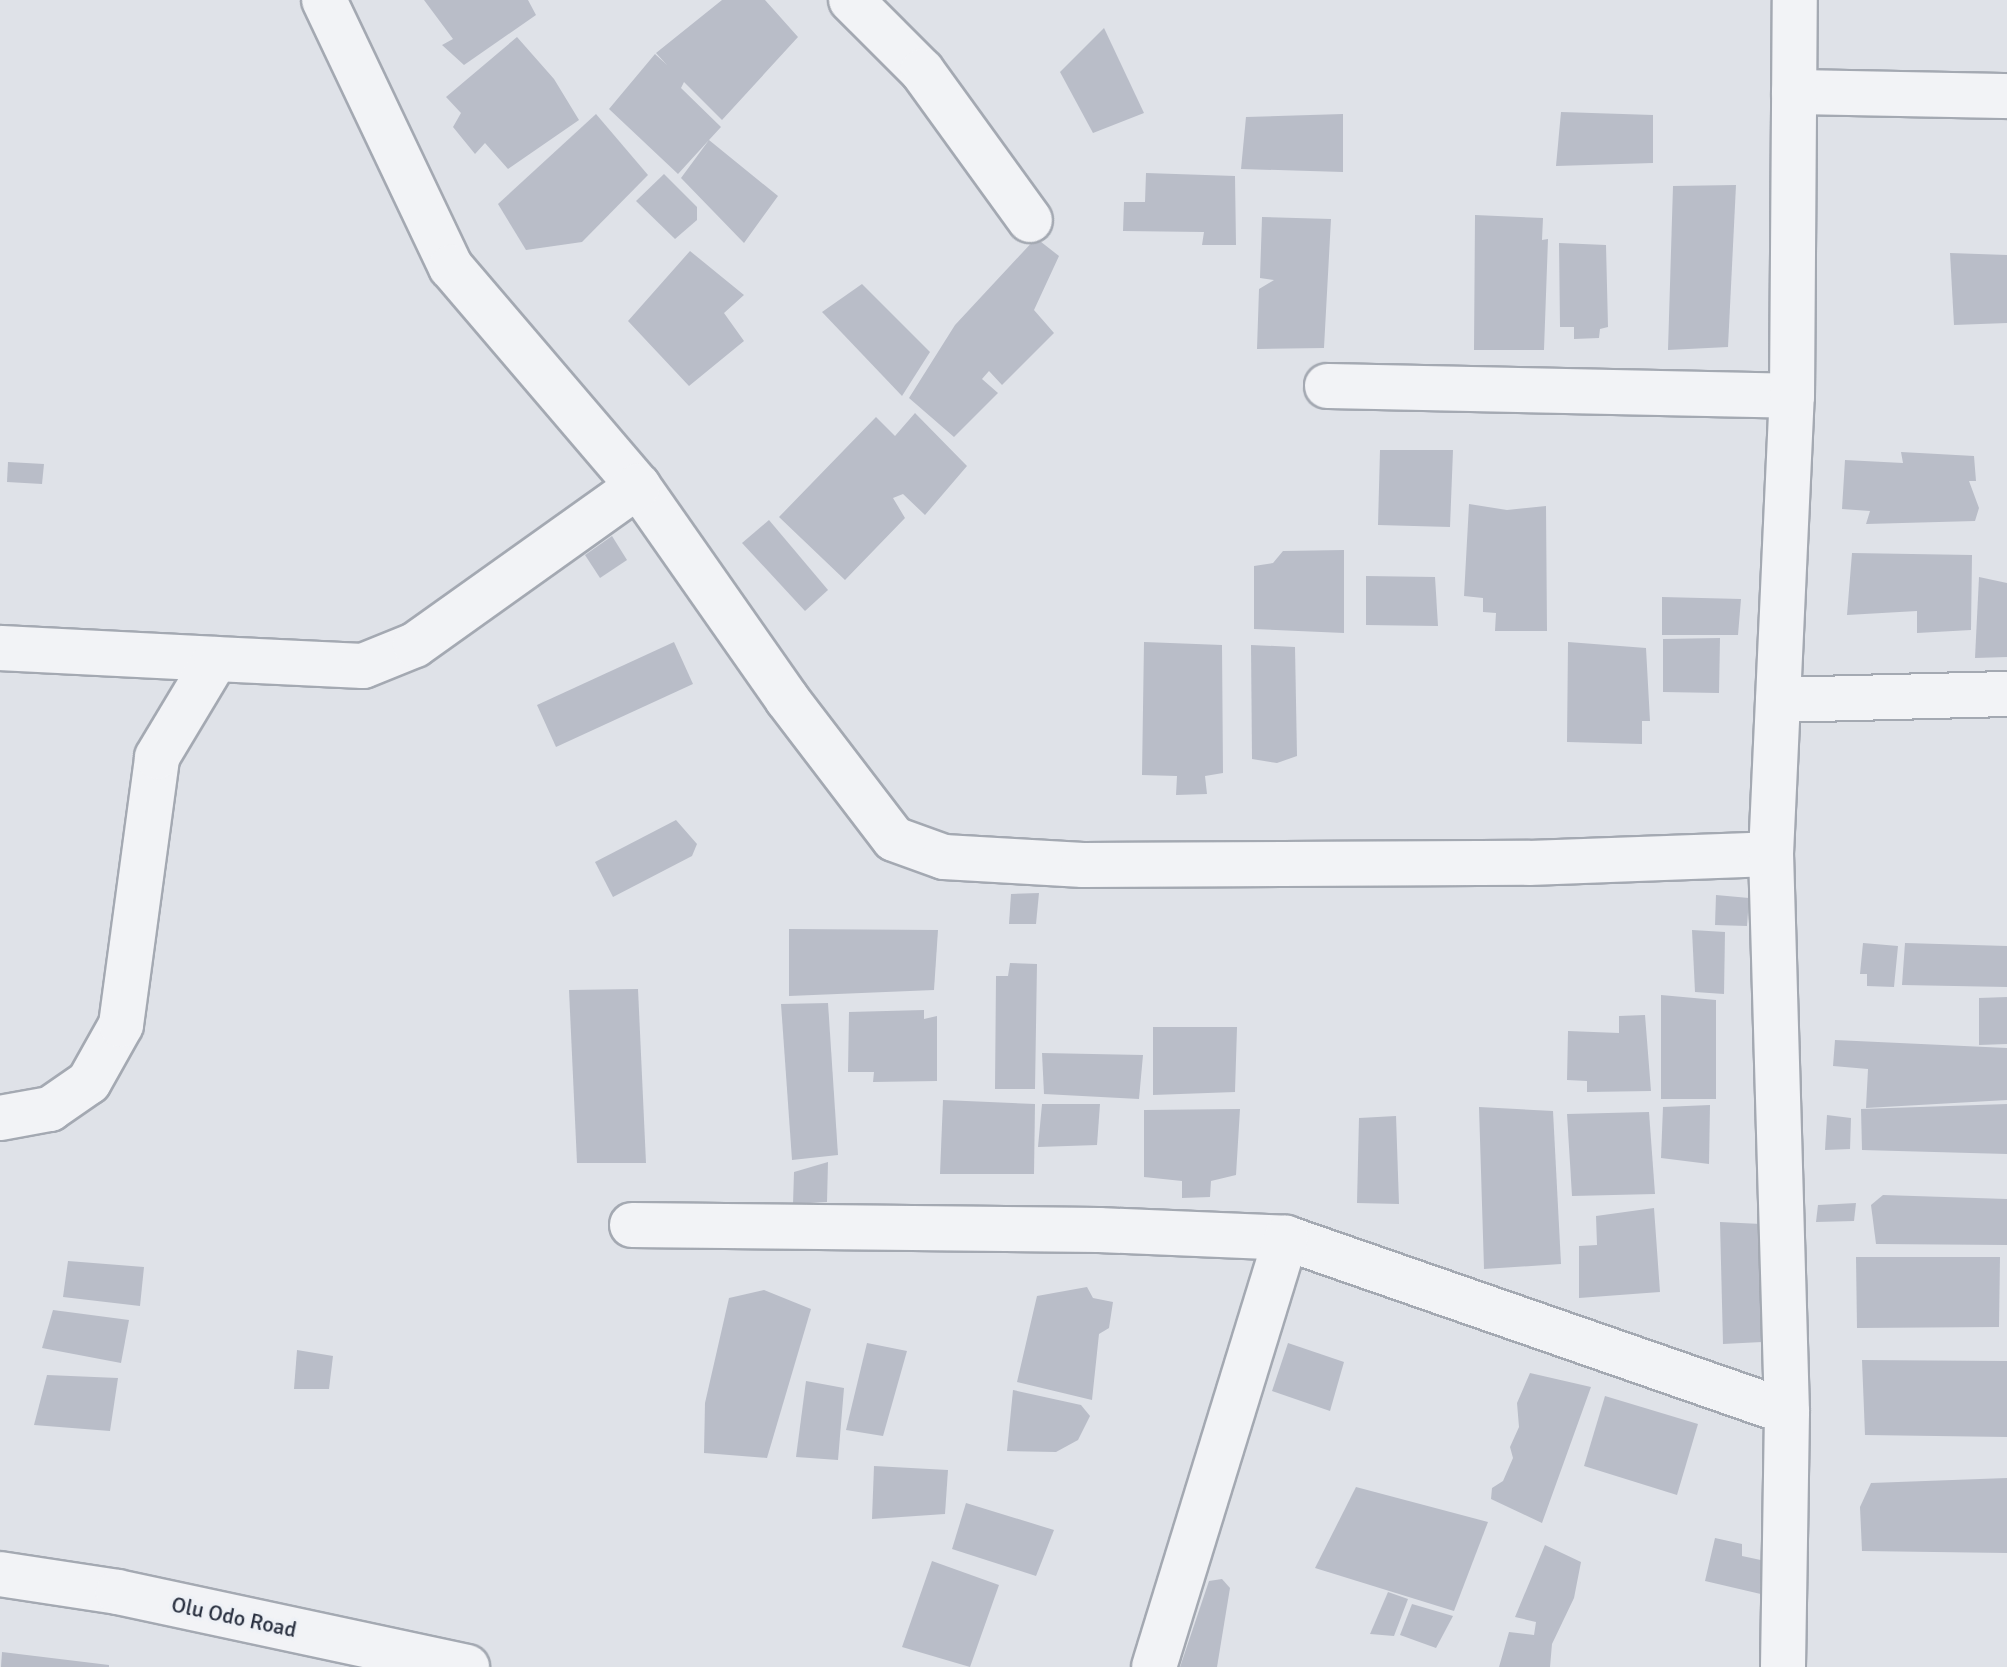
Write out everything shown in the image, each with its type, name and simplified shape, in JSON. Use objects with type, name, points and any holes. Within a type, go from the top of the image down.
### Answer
[{"type":"street","points":[[324,0],[451,267],[638,486],[787,699],[894,839],[944,857],[1083,865],[1713,860],[1771,854]]},
{"type":"street","points":[[851,0],[922,71],[1030,220]]},
{"type":"street","points":[[1783,1667],[1787,1412],[1771,854],[1792,396],[1795,0]]},
{"type":"street","points":[[1794,92],[2007,96]]},
{"type":"street","points":[[1327,386],[1792,396]]},
{"type":"street","points":[[0,648],[363,666],[415,645],[638,486]]},
{"type":"street","points":[[0,1118],[50,1109],[89,1082],[121,1025],[157,757],[216,659]]},
{"type":"street","points":[[1778,700],[2007,694]]},
{"type":"street","points":[[632,1225],[1099,1230],[1286,1238],[1787,1412]]},
{"type":"street","points":[[1154,1667],[1286,1238]]},
{"type":"street","name":"Olu Odo Road","points":[[0,1574],[118,1592],[467,1667]]},
{"type":"building","points":[[424,0],[528,0],[536,15],[464,65],[442,45],[453,39]]},
{"type":"building","points":[[722,0],[765,0],[798,37],[722,120],[684,82],[681,88],[721,127],[678,174],[609,109],[655,54],[667,65],[656,53]]},
{"type":"building","points":[[1104,28],[1144,113],[1093,133],[1060,72]]},
{"type":"building","points":[[517,37],[554,79],[579,120],[508,169],[485,143],[475,154],[453,127],[461,113],[446,97]]},
{"type":"building","points":[[1561,112],[1653,115],[1653,163],[1556,166]]},
{"type":"building","points":[[596,114],[648,175],[582,242],[526,250],[498,204]]},
{"type":"building","points":[[1343,114],[1343,172],[1241,169],[1246,117]]},
{"type":"building","points":[[709,140],[778,196],[744,243],[681,178]]},
{"type":"building","points":[[1146,173],[1235,176],[1236,245],[1202,245],[1204,232],[1123,231],[1124,202],[1145,202]]},
{"type":"building","points":[[664,174],[697,207],[697,220],[675,239],[636,201]]},
{"type":"building","points":[[1736,185],[1728,347],[1668,350],[1673,186]]},
{"type":"building","points":[[1475,215],[1543,218],[1542,240],[1548,239],[1544,350],[1474,350]]},
{"type":"building","points":[[1262,217],[1331,219],[1324,348],[1257,349],[1259,289],[1274,280],[1260,278]]},
{"type":"building","points":[[1036,238],[1059,256],[1034,310],[1054,333],[1002,385],[989,371],[982,379],[998,393],[954,437],[909,398],[955,325]]},
{"type":"building","points":[[1559,243],[1606,245],[1608,327],[1600,329],[1599,338],[1574,339],[1574,327],[1560,327]]},
{"type":"building","points":[[690,251],[744,295],[724,313],[744,341],[689,386],[628,321]]},
{"type":"building","points":[[1950,253],[2007,255],[2007,323],[1954,325]]},
{"type":"building","points":[[862,284],[930,352],[902,396],[822,312]]},
{"type":"building","points":[[915,413],[967,466],[925,515],[903,494],[893,498],[905,518],[845,580],[779,517],[876,417],[895,436]]},
{"type":"building","points":[[1380,450],[1453,450],[1450,527],[1378,525]]},
{"type":"building","points":[[1901,452],[1974,456],[1976,481],[1969,481],[1979,508],[1975,521],[1866,524],[1870,511],[1842,509],[1845,460],[1903,463]]},
{"type":"building","points":[[8,462],[44,464],[42,484],[7,482]]},
{"type":"building","points":[[1469,504],[1507,510],[1546,506],[1547,631],[1495,631],[1496,613],[1483,612],[1483,598],[1464,596]]},
{"type":"building","points":[[769,520],[828,590],[805,611],[742,543]]},
{"type":"building","points":[[612,536],[627,560],[600,578],[585,555]]},
{"type":"building","points":[[1344,550],[1344,633],[1254,629],[1254,566],[1273,563],[1283,551]]},
{"type":"building","points":[[1852,553],[1972,555],[1971,630],[1917,633],[1917,611],[1847,615]]},
{"type":"building","points":[[1366,576],[1435,577],[1438,626],[1366,625]]},
{"type":"building","points":[[1979,577],[2007,583],[2007,657],[1975,658]]},
{"type":"building","points":[[1662,597],[1741,599],[1738,635],[1662,635]]},
{"type":"building","points":[[1720,638],[1719,693],[1663,692],[1663,639]]},
{"type":"building","points":[[674,642],[693,684],[556,747],[537,705]]},
{"type":"building","points":[[1144,642],[1222,645],[1223,773],[1205,776],[1207,794],[1176,795],[1177,776],[1142,775]]},
{"type":"building","points":[[1568,642],[1646,648],[1650,721],[1642,721],[1642,744],[1567,742]]},
{"type":"building","points":[[1251,645],[1295,647],[1297,756],[1277,763],[1252,759]]},
{"type":"building","points":[[676,820],[697,844],[692,856],[613,897],[595,862]]},
{"type":"building","points":[[1039,893],[1036,924],[1009,924],[1011,894]]},
{"type":"building","points":[[1716,895],[1749,898],[1747,926],[1715,925]]},
{"type":"building","points":[[789,929],[938,930],[934,990],[789,996]]},
{"type":"building","points":[[1692,930],[1725,932],[1724,994],[1695,992]]},
{"type":"building","points":[[1863,943],[1898,946],[1894,987],[1867,986],[1867,974],[1860,974]]},
{"type":"building","points":[[1905,943],[2007,946],[2007,987],[1902,985]]},
{"type":"building","points":[[1010,963],[1037,964],[1035,1089],[995,1089],[996,976],[1008,976]]},
{"type":"building","points":[[638,989],[646,1163],[577,1163],[569,990]]},
{"type":"building","points":[[1661,995],[1716,1000],[1716,1099],[1661,1099]]},
{"type":"building","points":[[2007,997],[2007,1044],[1979,1045],[1979,998]]},
{"type":"building","points":[[828,1003],[838,1155],[792,1160],[781,1004]]},
{"type":"building","points":[[924,1010],[924,1019],[937,1016],[937,1081],[873,1082],[874,1072],[848,1072],[849,1012]]},
{"type":"building","points":[[1645,1015],[1651,1091],[1587,1092],[1587,1081],[1567,1080],[1568,1031],[1619,1033],[1619,1016]]},
{"type":"building","points":[[1153,1027],[1237,1027],[1235,1092],[1153,1095]]},
{"type":"building","points":[[1835,1040],[2007,1048],[2007,1100],[1866,1108],[1868,1069],[1833,1066]]},
{"type":"building","points":[[1042,1053],[1143,1055],[1139,1099],[1044,1094]]},
{"type":"building","points":[[943,1100],[1035,1104],[1034,1174],[940,1174]]},
{"type":"building","points":[[1042,1104],[1100,1104],[1097,1145],[1038,1147]]},
{"type":"building","points":[[2007,1104],[2007,1154],[1862,1150],[1861,1109]]},
{"type":"building","points":[[1710,1105],[1709,1164],[1661,1158],[1663,1107]]},
{"type":"building","points":[[1479,1107],[1553,1111],[1561,1264],[1484,1269]]},
{"type":"building","points":[[1240,1109],[1236,1175],[1211,1181],[1210,1197],[1182,1198],[1182,1181],[1144,1177],[1144,1110]]},
{"type":"building","points":[[1649,1112],[1655,1194],[1572,1196],[1567,1114]]},
{"type":"building","points":[[1827,1115],[1851,1118],[1850,1149],[1825,1150]]},
{"type":"building","points":[[1396,1116],[1399,1204],[1357,1203],[1359,1118]]},
{"type":"building","points":[[828,1162],[827,1202],[793,1204],[794,1172]]},
{"type":"building","points":[[1883,1195],[2007,1199],[2007,1245],[1876,1244],[1871,1205]]},
{"type":"building","points":[[1856,1203],[1854,1221],[1816,1222],[1818,1205]]},
{"type":"building","points":[[1654,1208],[1660,1292],[1579,1298],[1579,1246],[1597,1245],[1596,1216]]},
{"type":"building","points":[[1720,1222],[1761,1224],[1762,1342],[1723,1344]]},
{"type":"building","points":[[1856,1257],[2000,1257],[1999,1327],[1857,1328]]},
{"type":"building","points":[[68,1261],[144,1267],[140,1306],[63,1297]]},
{"type":"building","points":[[1087,1287],[1093,1298],[1113,1302],[1109,1328],[1099,1334],[1092,1400],[1017,1382],[1037,1296]]},
{"type":"building","points":[[764,1290],[811,1309],[767,1458],[704,1453],[705,1403],[729,1298]]},
{"type":"building","points":[[53,1310],[129,1320],[121,1363],[42,1348]]},
{"type":"building","points":[[867,1343],[907,1351],[883,1436],[846,1430]]},
{"type":"building","points":[[1288,1343],[1344,1362],[1330,1411],[1272,1391]]},
{"type":"building","points":[[297,1350],[333,1356],[329,1389],[294,1389]]},
{"type":"building","points":[[1862,1360],[2007,1361],[2007,1437],[1865,1435]]},
{"type":"building","points":[[1530,1373],[1591,1387],[1542,1523],[1491,1499],[1492,1488],[1503,1481],[1513,1458],[1510,1447],[1519,1427],[1517,1403]]},
{"type":"building","points":[[47,1375],[118,1378],[110,1431],[34,1425]]},
{"type":"building","points":[[806,1381],[844,1388],[838,1460],[796,1457]]},
{"type":"building","points":[[1013,1390],[1081,1405],[1090,1416],[1078,1440],[1056,1452],[1007,1451]]},
{"type":"building","points":[[1605,1396],[1698,1424],[1677,1495],[1584,1466]]},
{"type":"building","points":[[874,1466],[948,1470],[945,1514],[872,1519]]},
{"type":"building","points":[[2007,1478],[2007,1553],[1862,1551],[1860,1507],[1871,1483]]},
{"type":"building","points":[[1356,1487],[1488,1522],[1454,1611],[1315,1568]]},
{"type":"building","points":[[966,1503],[1054,1530],[1036,1576],[952,1549]]},
{"type":"building","points":[[1715,1538],[1742,1544],[1742,1556],[1770,1562],[1765,1595],[1705,1581]]},
{"type":"building","points":[[1545,1545],[1581,1562],[1574,1598],[1552,1644],[1550,1667],[1499,1667],[1509,1632],[1534,1635],[1536,1622],[1515,1617]]},
{"type":"building","points":[[932,1561],[999,1585],[970,1667],[902,1647]]},
{"type":"building","points":[[1222,1579],[1230,1588],[1217,1667],[1180,1667],[1209,1581]]},
{"type":"building","points":[[1388,1592],[1408,1599],[1394,1636],[1370,1634]]},
{"type":"building","points":[[1412,1604],[1453,1616],[1436,1648],[1400,1635]]},
{"type":"building","points":[[2,1652],[109,1665],[109,1667],[1,1667]]}]
